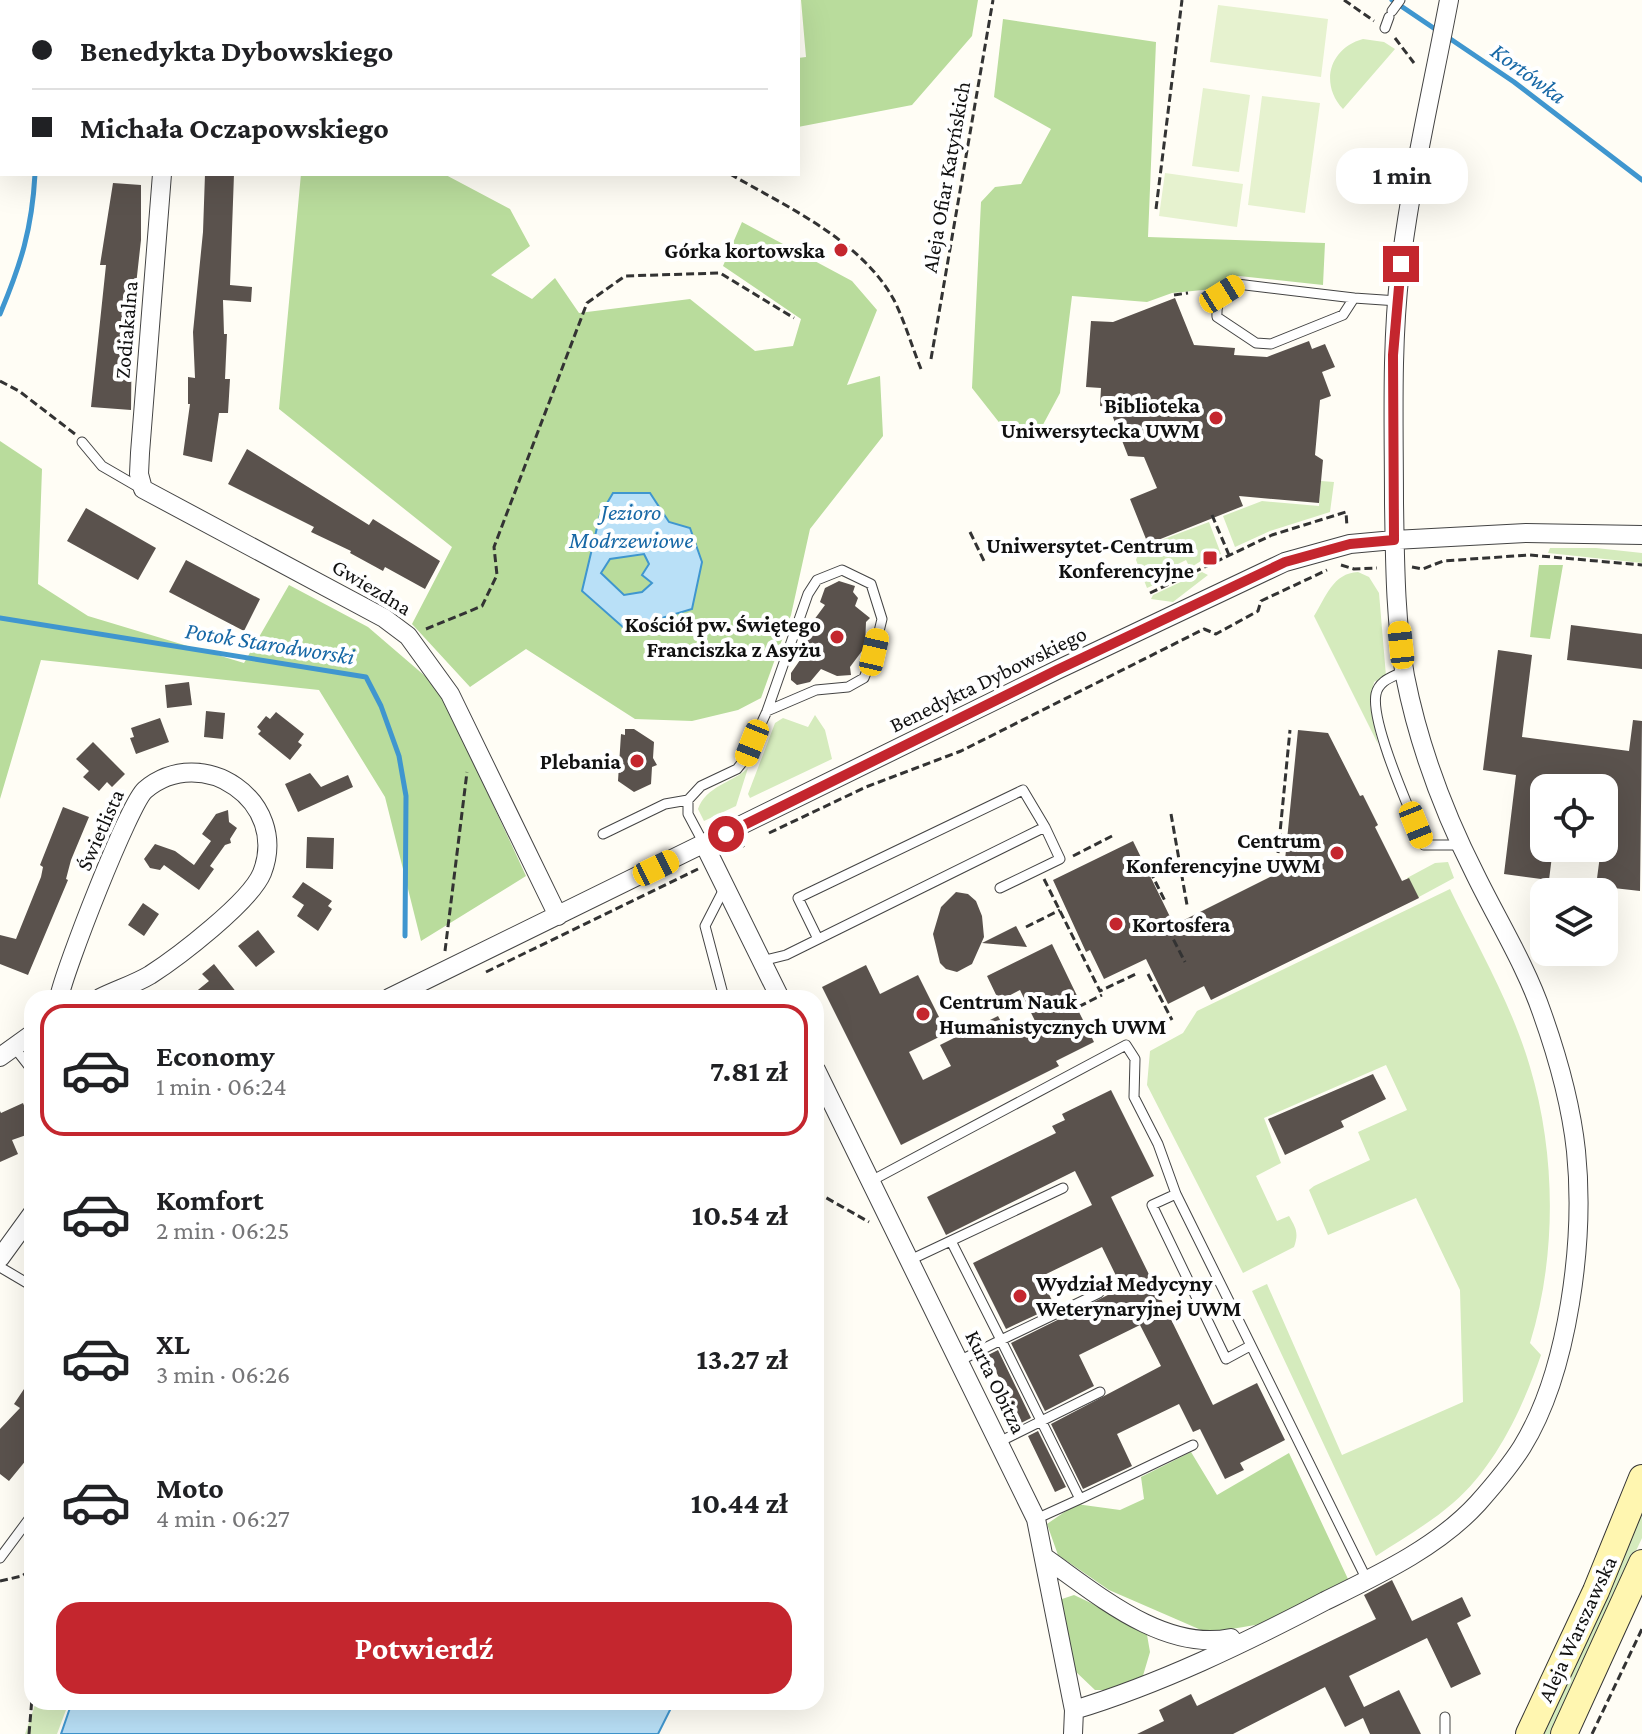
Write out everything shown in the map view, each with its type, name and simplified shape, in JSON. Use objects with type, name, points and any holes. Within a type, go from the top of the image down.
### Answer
[{"type":"main road","name":"Aleja Warszawska","points":[[1529,1734],[1596,1591],[1642,1478]]},
{"type":"main road","name":"Aleja Warszawska","points":[[1564,1734],[1642,1563]]},
{"type":"street","points":[[1074,1710],[1113,1698],[1266,1632],[1409,1556],[1467,1513],[1523,1446],[1538,1415],[1559,1353],[1577,1260],[1579,1185],[1576,1146],[1558,1059],[1539,1005],[1461,845],[1423,754],[1404,671],[1394,540],[1393,355],[1413,178],[1449,0]]},
{"type":"street","name":"Zodiakalna","points":[[143,489],[139,474],[140,453],[162,176]]},
{"type":"street","name":"Gwiezdna","points":[[143,489],[384,618],[408,636],[450,694],[558,916]]},
{"type":"street","name":"Benedykta Dybowskiego","points":[[405,990],[558,916],[708,853],[1057,670],[1285,562],[1350,544],[1394,540],[1526,533],[1642,535]]},
{"type":"street","name":"Świetlista","points":[[62,990],[125,823],[143,792],[166,778],[186,774],[213,775],[233,782],[254,801],[261,818],[267,847],[262,873],[246,897],[204,933],[149,975],[117,990]]},
{"type":"street","points":[[708,853],[776,990]]},
{"type":"street","points":[[7,1052],[24,1040]]},
{"type":"street","name":"Kurta Obitza","points":[[824,1086],[1036,1519],[1074,1710],[1073,1734]]},
{"type":"street","points":[[0,1258],[24,1225]]},
{"type":"street","points":[[1044,1557],[1157,1630],[1211,1642],[1266,1632]]},
{"type":"lane","points":[[1385,28],[1400,0]]},
{"type":"lane","points":[[1354,298],[1343,315],[1271,344],[1256,343],[1217,317],[1216,305],[1222,294],[1237,284],[1398,301]]},
{"type":"lane","name":"Gwiezdna","points":[[82,442],[102,466],[143,489]]},
{"type":"lane","points":[[603,834],[665,804],[688,800],[701,786],[737,769],[745,759],[767,711],[808,594],[817,580],[842,570],[871,584],[882,619],[864,678],[848,687],[816,690],[767,711]]},
{"type":"lane","points":[[1404,671],[1383,682],[1376,693],[1381,731],[1424,845],[1461,845]]},
{"type":"lane","points":[[817,937],[798,898],[1023,790],[1060,859],[1000,888]]},
{"type":"lane","points":[[688,800],[688,814],[708,853]]},
{"type":"lane","points":[[762,961],[786,955],[817,937],[1045,827]]},
{"type":"lane","points":[[722,990],[705,926],[725,887]]},
{"type":"lane","points":[[871,1181],[1126,1045],[1135,1059],[1134,1097],[1158,1144],[1176,1194],[1367,1580]]},
{"type":"lane","points":[[7,1052],[24,1064]]},
{"type":"lane","points":[[910,1260],[1063,1188]]},
{"type":"lane","points":[[1176,1194],[1152,1205],[1226,1359],[1250,1346]]},
{"type":"lane","points":[[951,1241],[1080,1499]]},
{"type":"lane","points":[[0,1267],[24,1281]]},
{"type":"lane","points":[[959,1361],[1099,1293]]},
{"type":"lane","points":[[999,1442],[1100,1392]]},
{"type":"lane","points":[[1036,1519],[1193,1445]]},
{"type":"lane","points":[[0,1558],[24,1526]]},
{"type":"lane","points":[[1445,1717],[1445,1734]]},
{"type":"path","name":"Aleja Ofiar Katyńskich","points":[[931,359],[993,0]]},
{"type":"path","points":[[1156,209],[1182,0]]},
{"type":"path","points":[[1403,53],[1414,63]]},
{"type":"path","points":[[733,176],[812,221],[874,272],[894,301],[921,369]]},
{"type":"path","points":[[408,636],[482,606],[497,575],[494,547],[587,303],[625,276],[720,273],[794,318]]},
{"type":"path","points":[[1174,295],[1188,293]]},
{"type":"path","points":[[0,381],[70,428],[82,442]]},
{"type":"path","points":[[1150,593],[1272,535],[1346,512],[1347,531]]},
{"type":"path","points":[[1212,515],[1229,555]]},
{"type":"path","points":[[970,532],[985,563]]},
{"type":"path","points":[[757,839],[866,787],[961,751],[1204,629],[1216,634],[1258,611],[1261,601],[1339,565],[1354,569],[1396,566],[1423,569],[1443,561],[1529,555],[1642,565]]},
{"type":"path","points":[[1278,853],[1290,730]]},
{"type":"path","points":[[445,951],[472,739]]},
{"type":"path","points":[[1171,814],[1187,905]]},
{"type":"path","points":[[1083,851],[1112,836]]},
{"type":"path","points":[[487,972],[708,853],[745,845]]},
{"type":"path","points":[[1039,869],[1100,991],[1138,973]]},
{"type":"path","points":[[1150,871],[1166,903]]},
{"type":"path","points":[[1026,927],[1060,910]]},
{"type":"path","points":[[1168,929],[1185,962]]},
{"type":"path","points":[[1148,974],[1172,1020]]},
{"type":"path","points":[[446,990],[458,985]]},
{"type":"path","points":[[1068,1012],[1102,995]]},
{"type":"path","points":[[824,1197],[900,1240]]},
{"type":"path","points":[[0,1581],[24,1575]]},
{"type":"path","points":[[1592,1734],[1642,1629]]},
{"type":"path","points":[[29,1734],[31,1710]]},
{"type":"green space","points":[[801,0],[978,0],[972,36],[912,105],[800,127],[800,58],[806,57]]},
{"type":"green space","points":[[1218,5],[1328,19],[1321,77],[1210,62]]},
{"type":"green space","points":[[1003,19],[1156,42],[1148,237],[1325,243],[1323,285],[1239,276],[1213,289],[1172,293],[1147,302],[1072,296],[1060,393],[1038,434],[1009,435],[972,388],[981,202],[995,187],[1021,184],[1051,129],[994,97]]},
{"type":"green space","points":[[1363,39],[1384,42],[1395,49],[1343,109],[1331,88],[1332,68],[1343,50]]},
{"type":"green space","points":[[1203,88],[1250,95],[1239,172],[1192,166]]},
{"type":"green space","points":[[1262,96],[1320,103],[1305,213],[1248,205]]},
{"type":"green space","points":[[1165,173],[1243,184],[1237,227],[1159,216]]},
{"type":"green space","points":[[301,176],[448,176],[510,209],[530,246],[491,275],[532,299],[555,278],[579,313],[690,299],[755,351],[793,346],[801,319],[723,266],[742,222],[852,281],[877,310],[847,385],[880,376],[883,436],[810,529],[791,615],[761,698],[738,710],[692,721],[635,719],[526,649],[470,687],[412,624],[452,547],[279,409]],"holes":[[[613,493],[669,522],[690,528],[702,562],[692,609],[582,591]]]},
{"type":"green space","points":[[0,441],[42,469],[38,584],[88,616],[244,663],[289,585],[368,627],[439,688],[526,876],[421,941],[385,797],[319,690],[41,660],[0,799]]},
{"type":"green space","points":[[1321,481],[1334,482],[1330,512],[1270,531],[1235,547],[1223,516],[1262,501],[1319,506]]},
{"type":"green space","points":[[1209,522],[1221,554],[1215,552],[1190,568],[1186,560],[1176,565],[1178,574],[1147,588],[1136,560],[1140,548]]},
{"type":"green space","points":[[1550,548],[1596,548],[1642,553],[1642,563],[1548,553]]},
{"type":"green space","points":[[644,554],[650,564],[652,583],[642,592],[624,595],[601,573],[610,559]]},
{"type":"green space","points":[[1539,565],[1563,565],[1550,639],[1530,637]]},
{"type":"green space","points":[[1202,572],[1208,575],[1173,602],[1151,599],[1153,595]]},
{"type":"green space","points":[[1358,572],[1369,577],[1379,593],[1386,676],[1374,682],[1370,705],[1378,744],[1314,616],[1336,581],[1349,573]]},
{"type":"green space","points":[[815,715],[825,730],[832,759],[750,798],[748,794],[775,723],[783,718],[808,727]]},
{"type":"green space","points":[[748,768],[736,806],[704,821],[698,809],[702,801],[713,790]]},
{"type":"green space","points":[[1448,862],[1454,878],[1417,898],[1407,878],[1435,863]]},
{"type":"green space","points":[[1450,889],[1514,1021],[1539,1100],[1549,1170],[1549,1240],[1539,1310],[1530,1343],[1541,1355],[1517,1415],[1482,1472],[1444,1510],[1376,1556],[1252,1291],[1267,1284],[1342,1455],[1463,1402],[1460,1290],[1416,1198],[1328,1235],[1309,1190],[1370,1160],[1358,1132],[1407,1110],[1386,1065],[1264,1118],[1281,1163],[1256,1176],[1277,1221],[1289,1216],[1296,1238],[1294,1247],[1243,1273],[1147,1085],[1150,1051],[1183,1033],[1197,1011]]},
{"type":"green space","points":[[1191,1452],[1217,1495],[1289,1453],[1348,1579],[1261,1624],[1208,1633],[1109,1590],[1058,1555],[1047,1524],[1076,1504],[1120,1510],[1144,1499],[1141,1477]]},
{"type":"green space","points":[[1642,1508],[1642,1538],[1551,1734],[1540,1734]]},
{"type":"green space","points":[[1074,1595],[1146,1629],[1150,1652],[1142,1679],[1118,1690],[1095,1690],[1074,1670],[1061,1610],[1062,1599]]},
{"type":"green space","points":[[33,1710],[66,1710],[57,1734],[25,1734]]},
{"type":"water","name":"Jezioro Modrzewiowe","points":[[613,493],[650,493],[669,522],[690,528],[702,562],[692,609],[625,629],[582,591],[600,515]],"holes":[[[644,554],[649,564],[642,575],[652,583],[642,592],[624,595],[601,573],[610,559]]]},
{"type":"water","points":[[69,1710],[670,1710],[658,1734],[61,1734]]},
{"type":"building","points":[[205,176],[234,176],[230,285],[252,287],[251,302],[223,300],[224,334],[227,334],[225,379],[230,379],[228,413],[219,413],[212,462],[183,455],[190,404],[188,377],[195,378],[193,332]]},
{"type":"building","points":[[113,183],[141,185],[141,240],[132,321],[131,410],[91,407],[106,265],[100,265]]},
{"type":"building","name":"Biblioteka Uniwersytecka UWM","points":[[1175,298],[1194,345],[1235,348],[1234,355],[1267,357],[1309,341],[1312,349],[1325,344],[1335,367],[1322,372],[1331,396],[1320,400],[1315,455],[1323,460],[1319,503],[1239,496],[1243,506],[1148,544],[1130,499],[1157,488],[1144,457],[1128,456],[1109,407],[1100,406],[1101,388],[1086,387],[1091,321],[1113,322]]},
{"type":"building","points":[[247,449],[369,525],[373,519],[440,561],[425,589],[385,567],[383,571],[311,532],[314,527],[228,484]]},
{"type":"building","points":[[86,508],[156,548],[138,580],[67,541]]},
{"type":"building","points":[[186,560],[260,599],[244,631],[169,592]]},
{"type":"building","name":"Kościół pw. Świętego Franciszka z Asyżu","points":[[839,581],[855,586],[853,592],[858,598],[855,606],[870,618],[866,622],[865,647],[850,667],[851,675],[837,676],[821,669],[810,682],[797,685],[791,680],[791,673],[807,650],[808,628],[825,605],[820,602],[825,588]]},
{"type":"building","points":[[1571,625],[1642,634],[1642,669],[1567,660]]},
{"type":"building","points":[[1498,650],[1532,655],[1522,737],[1629,751],[1633,720],[1642,721],[1640,891],[1618,888],[1618,878],[1597,878],[1599,862],[1618,862],[1618,774],[1530,774],[1530,862],[1551,862],[1549,878],[1534,878],[1504,874],[1516,775],[1483,770]]},
{"type":"building","points":[[189,682],[192,705],[167,708],[165,685]]},
{"type":"building","points":[[206,711],[225,713],[223,739],[204,737]]},
{"type":"building","points":[[276,712],[304,734],[298,742],[302,745],[290,760],[258,734],[261,731],[257,727],[266,716],[270,719]]},
{"type":"building","points":[[160,718],[169,742],[136,754],[130,738],[134,737],[131,728]]},
{"type":"building","name":"Plebania","points":[[625,729],[634,729],[654,742],[653,758],[657,765],[652,767],[651,784],[634,792],[618,781],[621,734],[625,735]]},
{"type":"building","name":"Centrum Konferencyjne UWM","points":[[1298,730],[1328,733],[1378,825],[1375,827],[1402,881],[1409,878],[1419,898],[1211,1000],[1204,986],[1168,1004],[1146,959],[1104,979],[1090,950],[1086,952],[1053,880],[1133,841],[1174,925],[1284,870]]},
{"type":"building","points":[[93,742],[125,774],[112,787],[107,782],[99,791],[83,777],[89,771],[76,759]]},
{"type":"building","points":[[310,773],[321,787],[348,775],[353,787],[298,812],[285,784]]},
{"type":"building","points":[[63,807],[89,817],[71,860],[68,880],[28,975],[0,964],[0,935],[16,939],[41,877],[43,867],[40,865]]},
{"type":"building","points":[[228,810],[229,822],[237,828],[230,839],[231,843],[225,845],[210,866],[214,869],[199,890],[164,865],[160,870],[150,868],[144,859],[155,844],[175,851],[194,865],[211,841],[202,834],[216,814]]},
{"type":"building","points":[[307,837],[334,838],[333,869],[306,868]]},
{"type":"building","points":[[303,882],[332,901],[328,906],[332,909],[318,931],[297,916],[304,905],[292,897]]},
{"type":"building","points":[[956,892],[968,894],[976,901],[982,916],[984,937],[972,964],[957,972],[946,969],[940,963],[933,934],[941,907]]},
{"type":"building","points":[[143,903],[159,914],[144,936],[128,925]]},
{"type":"building","points":[[1016,926],[1027,947],[982,943]]},
{"type":"building","points":[[258,930],[275,952],[256,967],[238,946]]},
{"type":"building","points":[[1052,944],[1080,1002],[1075,1004],[1094,1042],[1056,1061],[1059,1066],[901,1145],[822,987],[866,965],[880,994],[918,975],[947,1033],[909,1052],[923,1080],[951,1066],[940,1045],[998,1016],[1009,1037],[1036,1023],[1020,990],[999,1001],[987,976]]},
{"type":"building","points":[[214,964],[235,990],[198,990],[209,981],[202,974]]},
{"type":"building","points":[[1373,1074],[1386,1099],[1341,1121],[1344,1127],[1285,1155],[1268,1119]]},
{"type":"building","name":"Wydział Medycyny Weterynaryjnej UWM","points":[[1111,1090],[1154,1176],[1111,1197],[1213,1405],[1257,1383],[1285,1440],[1240,1463],[1244,1470],[1225,1479],[1200,1429],[1193,1432],[1179,1404],[1117,1434],[1132,1466],[1083,1489],[1051,1424],[1161,1366],[1140,1325],[1079,1355],[1094,1386],[1045,1411],[1011,1343],[1122,1288],[1102,1247],[1040,1277],[1055,1306],[1006,1329],[973,1263],[1092,1205],[1075,1171],[946,1235],[927,1197],[1056,1133],[1052,1126],[1065,1120],[1062,1114]]},
{"type":"building","points":[[23,1103],[24,1106],[24,1136],[12,1140],[18,1154],[0,1162],[0,1111]]},
{"type":"building","points":[[998,1350],[1031,1418],[1021,1423],[988,1355]]},
{"type":"building","points":[[24,1389],[24,1463],[9,1481],[0,1474],[0,1429],[20,1408],[14,1404]]},
{"type":"building","points":[[1038,1431],[1066,1487],[1055,1492],[1028,1436]]},
{"type":"building","points":[[1392,1580],[1412,1621],[1462,1597],[1471,1616],[1457,1623],[1481,1674],[1451,1688],[1427,1638],[1349,1676],[1364,1707],[1399,1690],[1421,1734],[1370,1734],[1363,1718],[1345,1727],[1325,1687],[1233,1734],[1137,1734],[1164,1721],[1159,1710],[1191,1694],[1197,1706],[1376,1619],[1364,1595]]},
{"type":"waterway","name":"Kortówka","points":[[1392,0],[1438,31]]},
{"type":"waterway","name":"Kortówka","points":[[1446,36],[1514,82],[1642,180]]},
{"type":"waterway","name":"Potok Starodworski","points":[[0,314],[24,246],[35,176]]},
{"type":"waterway","name":"Potok Starodworski","points":[[0,618],[366,677],[381,706],[399,756],[406,796],[405,936]]},
{"type":"place","name":"Górka kortowska","points":[[841,250]]},
{"type":"place","name":"Biblioteka Uniwersytecka UWM","points":[[1216,418]]},
{"type":"place","name":"Uniwersytet-Centrum Konferencyjne","points":[[1210,558]]},
{"type":"place","name":"Kościół pw. Świętego Franciszka z Asyżu","points":[[837,637]]},
{"type":"place","name":"Plebania","points":[[637,761]]},
{"type":"place","name":"Centrum Konferencyjne UWM","points":[[1337,853]]},
{"type":"place","name":"Kortosfera","points":[[1116,924]]},
{"type":"place","name":"Centrum Nauk Humanistycznych UWM","points":[[923,1014]]},
{"type":"place","name":"Wydział Medycyny Weterynaryjnej UWM","points":[[1020,1296]]},
{"type":"route","points":[[726,834],[1057,670],[1285,562],[1350,544],[1394,540],[1393,355],[1401,264]]}]
